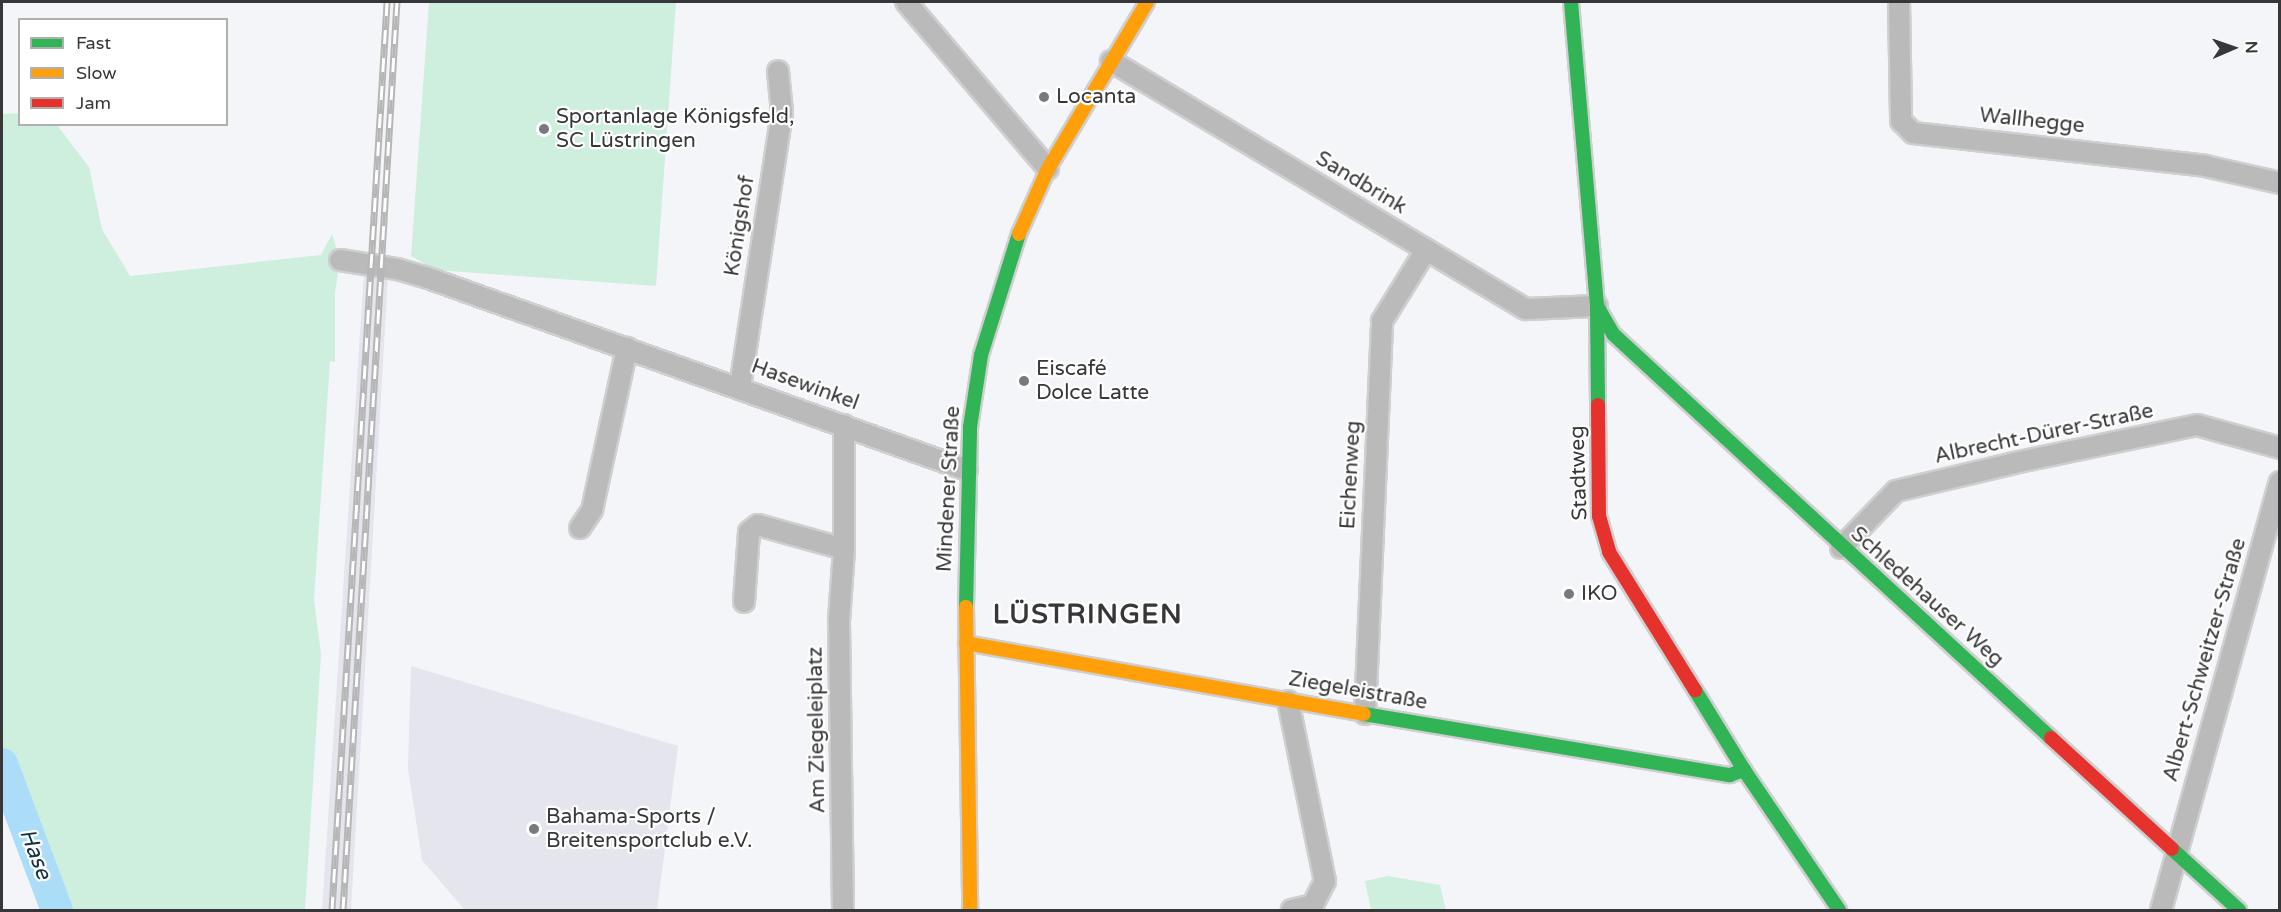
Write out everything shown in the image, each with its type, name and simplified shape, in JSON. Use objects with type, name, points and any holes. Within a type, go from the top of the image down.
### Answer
[{"type":"street","points":[[906,2],[1048,169]]},
{"type":"street","name":"Mindener Straße","points":[[969,910],[967,470],[970,427],[984,345],[1009,261],[1026,214],[1048,169],[1147,2]]},
{"type":"street","name":"Stadtweg","points":[[1571,2],[1596,306],[1599,516],[1609,552],[1744,770],[1839,910]]},
{"type":"street","name":"Wallhegge","points":[[1899,2],[1901,121],[1913,133],[2205,166],[2280,183]]},
{"type":"street","name":"Sandbrink","points":[[1111,61],[1526,309],[1596,306]]},
{"type":"street","name":"Königshof","points":[[740,387],[782,112],[778,71]]},
{"type":"street","name":"Eichenweg","points":[[1365,714],[1382,321],[1426,250]]},
{"type":"street","name":"Hasewinkel","points":[[340,260],[397,269],[428,278],[740,387],[967,470]]},
{"type":"street","name":"Schledehauser Weg","points":[[1596,306],[1613,334],[1841,548],[2238,910]]},
{"type":"street","points":[[580,528],[592,510],[627,348]]},
{"type":"street","name":"Am Ziegeleiplatz","points":[[843,910],[839,621],[844,549],[844,425]]},
{"type":"street","name":"Albrecht-Dürer-Straße","points":[[1841,548],[1896,491],[2014,463],[2197,425],[2280,448]]},
{"type":"street","name":"Albert-Schweitzer-Straße","points":[[2161,910],[2280,482]]},
{"type":"street","points":[[744,602],[749,532],[758,525],[844,549]]},
{"type":"street","name":"Ziegeleistraße","points":[[966,642],[1288,701],[1730,775],[1744,770]]},
{"type":"street","points":[[1288,701],[1325,881],[1313,905],[1292,910]]},
{"type":"shaded area","points":[[364,273],[388,276],[351,910],[322,910]]},
{"type":"shaded area","points":[[411,666],[678,746],[657,910],[465,910],[422,860],[408,768]]},
{"type":"green space","name":"Sportanlage Königsfeld, SC Lüstringen","points":[[429,2],[676,2],[656,286],[436,270],[411,256]]},
{"type":"green space","points":[[18,113],[18,126],[58,126],[89,167],[102,229],[130,276],[321,255],[332,234],[340,260],[335,293],[335,362],[330,361],[314,600],[321,654],[305,910],[58,910],[2,764],[2,114]]},
{"type":"green space","points":[[1388,876],[1440,885],[1446,910],[1371,910],[1365,881]]},
{"type":"waterway","name":"Hase","points":[[2,764],[57,910]]},
{"type":"railway","points":[[332,910],[387,2]]},
{"type":"railway","points":[[343,910],[397,2]]},
{"type":"traffic: fast","points":[[1571,2],[1597,306],[1598,405]]},
{"type":"traffic: fast","points":[[966,607],[970,427],[981,355],[1019,234]]},
{"type":"traffic: fast","points":[[1597,306],[1613,334],[2051,738]]},
{"type":"traffic: fast","points":[[1695,690],[1744,770],[1839,910]]},
{"type":"traffic: fast","points":[[1364,714],[1730,775],[1744,770]]},
{"type":"traffic: fast","points":[[2172,849],[2239,910]]},
{"type":"traffic: slow","points":[[1019,234],[1048,169],[1147,2]]},
{"type":"traffic: slow","points":[[966,607],[970,910]]},
{"type":"traffic: slow","points":[[966,643],[1364,714]]},
{"type":"traffic: jam","points":[[1598,405],[1599,516],[1609,552],[1695,690]]},
{"type":"traffic: jam","points":[[2051,738],[2172,849]]},
{"type":"place","name":"Locanta","points":[[1044,97]]},
{"type":"place","name":"Sportanlage Königsfeld, SC Lüstringen","points":[[544,129]]},
{"type":"place","name":"Eiscafé Dolce Latte","points":[[1024,381]]},
{"type":"place","name":"IKO","points":[[1569,594]]},
{"type":"place","name":"Bahama-Sports / Breitensportclub e.V.","points":[[534,829]]},
{"type":"district","name":"LÜSTRINGEN","points":[[1088,615]]}]
